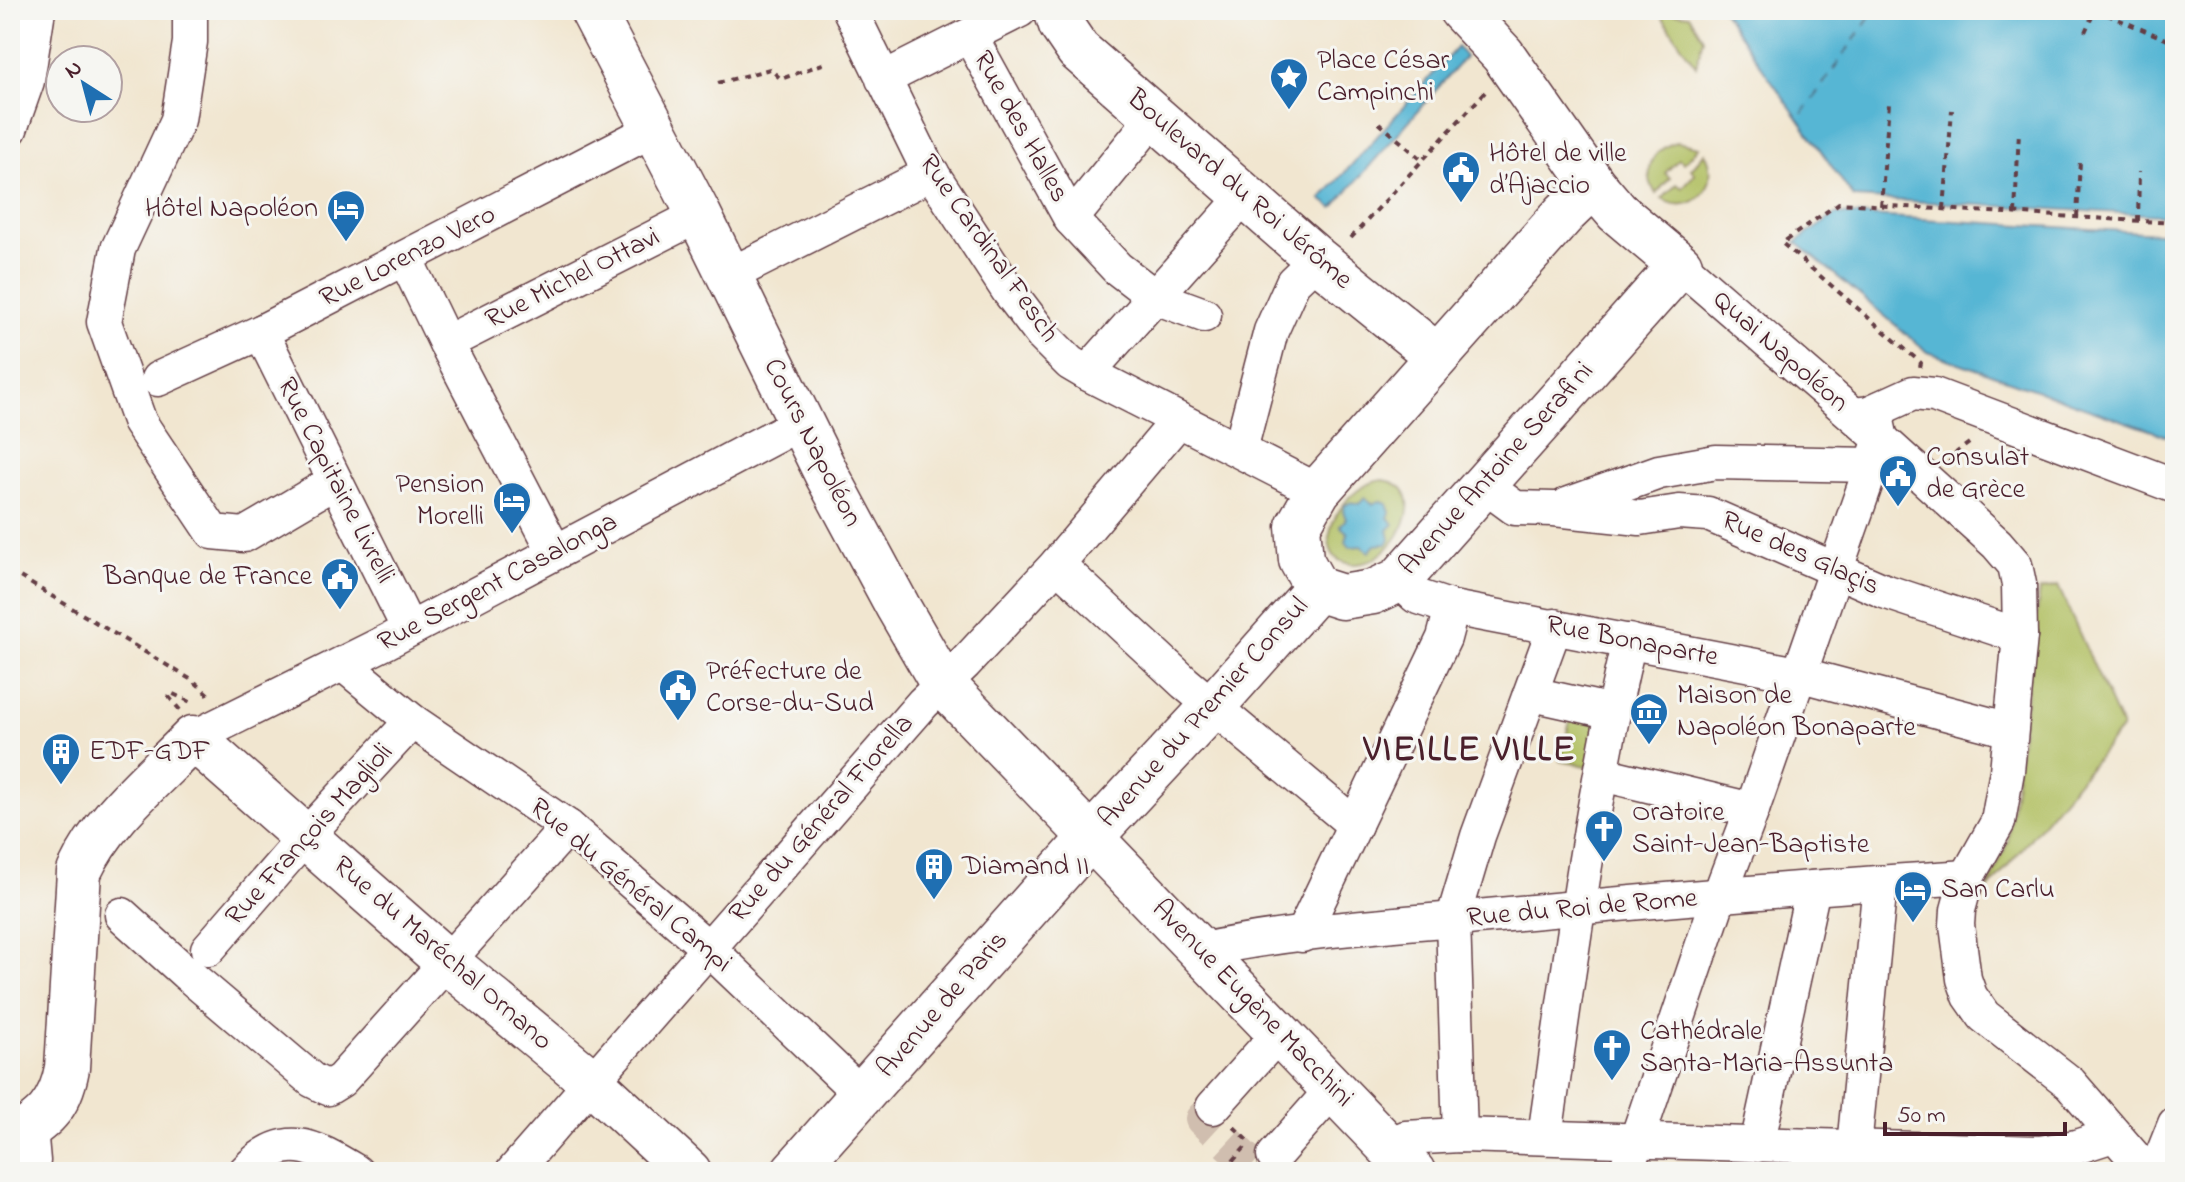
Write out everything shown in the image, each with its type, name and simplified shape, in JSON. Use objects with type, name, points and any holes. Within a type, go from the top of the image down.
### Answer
[{"type":"main road","name":"Cours Napoléon","points":[[592,10],[699,215],[800,423],[942,683],[1091,837]]},
{"type":"main road","name":"Boulevard du Roi Jérôme","points":[[1056,10],[1061,25],[1078,50],[1245,196],[1334,248],[1437,356]]},
{"type":"main road","points":[[1461,10],[1503,55],[1594,185],[1617,212],[1680,265]]},
{"type":"main road","points":[[1317,589],[1301,560],[1298,526],[1318,491],[1564,214],[1594,185]]},
{"type":"main road","name":"Avenue Antoine Serafini","points":[[1317,589],[1342,597],[1373,592],[1399,580],[1680,265]]},
{"type":"main road","name":"Avenue du Premier Consul","points":[[1091,837],[1317,589]]},
{"type":"main road","points":[[20,1134],[52,1109],[63,1089],[67,1068],[79,872],[91,845],[116,815],[193,738]]},
{"type":"main road","name":"Rue du Maréchal Ornano","points":[[193,738],[446,961],[591,1081],[689,1172]]},
{"type":"main road","name":"Avenue Eugène Macchini","points":[[1091,837],[1401,1159]]},
{"type":"main road","name":"Avenue de Paris","points":[[793,1172],[1091,837]]},
{"type":"street","points":[[10,129],[27,81],[38,10]]},
{"type":"street","points":[[190,10],[190,42],[178,120],[118,249],[104,322],[140,423],[213,532],[244,535],[334,482]]},
{"type":"street","name":"Rue Cardinal Fesch","points":[[850,10],[932,173],[1008,290],[1043,336],[1070,363],[1087,373],[1318,491]]},
{"type":"street","points":[[883,79],[1020,10]]},
{"type":"street","name":"Rue des Halles","points":[[970,36],[1071,219],[1117,268],[1155,297],[1204,315]]},
{"type":"street","name":"Rue des Halles","points":[[1071,219],[1154,117]]},
{"type":"street","name":"Rue Lorenzo Vero","points":[[158,379],[261,332],[654,129]]},
{"type":"street","points":[[728,276],[932,173]]},
{"type":"street","points":[[1087,373],[1245,196]]},
{"type":"street","name":"Rue Michel Ottavi","points":[[446,343],[699,215]]},
{"type":"street","points":[[1240,450],[1271,331],[1293,282],[1334,248]]},
{"type":"street","points":[[405,258],[555,552]]},
{"type":"street","name":"Quai Napoléon","points":[[1680,265],[1997,544],[2015,565],[2019,584],[2020,636],[2010,730],[1998,822],[1967,877],[1958,910],[1963,971],[1976,1006],[2007,1035],[2070,1083],[2148,1172]]},
{"type":"street","name":"Rue Capitaine Livrelli","points":[[261,332],[409,629]]},
{"type":"street","points":[[1632,1156],[1719,897],[1836,570],[1871,432],[1901,396],[1913,393],[1934,395],[2175,486]]},
{"type":"street","name":"Rue du Général Fiorella","points":[[513,1172],[942,683],[965,663],[1057,564],[1178,421]]},
{"type":"street","name":"Rue Sergent Casalonga","points":[[193,738],[343,664],[800,423]]},
{"type":"street","points":[[1554,509],[1659,472],[1871,432]]},
{"type":"street","name":"Rue des Glaçis","points":[[1485,486],[1515,508],[1640,518],[1679,512],[1708,514],[1884,591],[2020,636]]},
{"type":"street","points":[[1057,564],[1185,683],[1355,825]]},
{"type":"street","name":"Rue Bonaparte","points":[[1399,580],[1416,596],[1452,608],[1798,674],[2010,730]]},
{"type":"street","points":[[1302,935],[1444,638],[1452,608]]},
{"type":"street","points":[[1460,1135],[1453,920],[1478,836],[1555,626]]},
{"type":"street","points":[[1545,1136],[1577,908],[1629,641]]},
{"type":"street","name":"Rue du Général Campi","points":[[343,664],[412,721],[568,827],[708,948],[863,1096]]},
{"type":"street","points":[[1532,694],[1613,712]]},
{"type":"street","name":"Rue François Maglioli","points":[[197,961],[412,721]]},
{"type":"street","points":[[1602,774],[1752,810]]},
{"type":"street","points":[[122,915],[197,961],[312,1080],[328,1088],[341,1080],[568,827]]},
{"type":"street","name":"Rue du Roi de Rome","points":[[1198,951],[1302,935],[1577,908],[1967,877]]},
{"type":"street","points":[[1854,1147],[1880,883]]},
{"type":"street","points":[[1757,1145],[1813,888]]},
{"type":"street","points":[[1213,1107],[1279,1033]]},
{"type":"street","points":[[1256,1150],[1333,1089]]},
{"type":"street","points":[[2148,1172],[2161,1159],[2175,1124]]},
{"type":"street","points":[[20,1134],[33,1161],[30,1172]]},
{"type":"street","points":[[1401,1159],[1405,1138],[1460,1135],[1545,1136],[1632,1156],[1757,1145],[2040,1153],[2076,1147],[2113,1135]]},
{"type":"street","points":[[245,1172],[276,1148],[297,1145],[318,1149],[356,1172]]},
{"type":"path","points":[[2085,32],[2096,10],[2175,43]]},
{"type":"path","points":[[718,83],[770,69],[781,79],[825,63]]},
{"type":"path","points":[[1334,248],[1423,162],[1488,89]]},
{"type":"path","points":[[1881,206],[1889,103]]},
{"type":"path","points":[[1944,209],[1952,110]]},
{"type":"path","points":[[1382,125],[1423,162]]},
{"type":"path","points":[[2015,214],[2019,131]]},
{"type":"path","points":[[2077,217],[2080,161]]},
{"type":"path","points":[[2138,221],[2139,172]]},
{"type":"path","points":[[1913,393],[1921,363],[1782,243],[1839,203],[2175,223]]},
{"type":"path","points":[[10,571],[195,682],[213,699],[201,707],[171,693],[169,697],[189,720],[193,738]]},
{"type":"path","points":[[1213,1107],[1256,1150],[1233,1161]]},
{"type":"green space","points":[[1658,11],[1689,15],[1703,38],[1696,66]]},
{"type":"green space","points":[[1677,142],[1699,147],[1684,163],[1679,159],[1665,173],[1670,178],[1656,194],[1650,177],[1652,162],[1661,150]]},
{"type":"green space","points":[[1705,153],[1710,164],[1710,176],[1702,194],[1685,204],[1662,199],[1677,184],[1682,188],[1695,174],[1691,169]]},
{"type":"green space","points":[[1382,480],[1398,485],[1407,496],[1408,510],[1404,525],[1382,553],[1368,561],[1353,564],[1339,560],[1331,551],[1329,538],[1340,509],[1366,485]]},
{"type":"green space","points":[[2058,586],[2122,728],[1986,892],[2008,842],[2040,590]]},
{"type":"green space","points":[[1573,709],[1605,716],[1597,768],[1560,761]]},
{"type":"water","points":[[1722,10],[2175,10],[2175,216],[1854,198]]},
{"type":"water","points":[[1457,47],[1465,57],[1333,208],[1321,199]]},
{"type":"water","points":[[1836,214],[2175,234],[2175,439],[1928,352],[1796,242]]},
{"type":"water","points":[[1365,498],[1372,504],[1380,501],[1387,504],[1390,512],[1388,518],[1394,524],[1388,530],[1390,539],[1387,544],[1375,545],[1369,552],[1361,546],[1350,547],[1346,542],[1348,533],[1340,526],[1346,519],[1343,511],[1345,505],[1352,502],[1359,504]]},
{"type":"ferry route","points":[[1802,114],[1875,10]]},
{"type":"tunnel","points":[[1213,1107],[1202,1119],[1259,1172],[1274,1156]]},
{"type":"place","name":"Place César Campinchi","points":[[1289,111]]},
{"type":"place","name":"Hôtel de ville d’Ajaccio","points":[[1461,204]]},
{"type":"place","name":"Hôtel Napoléon","points":[[346,243]]},
{"type":"place","name":"Consulat de Grèce","points":[[1898,508]]},
{"type":"place","name":"Pension Morelli","points":[[512,535]]},
{"type":"place","name":"Banque de France","points":[[340,611]]},
{"type":"place","name":"Préfecture de Corse-du-Sud","points":[[678,722]]},
{"type":"place","name":"Maison de Napoléon Bonaparte","points":[[1649,746]]},
{"type":"place","name":"EDF-GDF","points":[[61,786]]},
{"type":"place","name":"Oratoire Saint-Jean-Baptiste","points":[[1604,863]]},
{"type":"place","name":"Diamand II","points":[[934,901]]},
{"type":"place","name":"San Carlu","points":[[1913,924]]},
{"type":"place","name":"Cathédrale Santa-Maria-Assunta","points":[[1612,1082]]},
{"type":"district","name":"VIEILLE VILLE","points":[[1470,751]]}]
